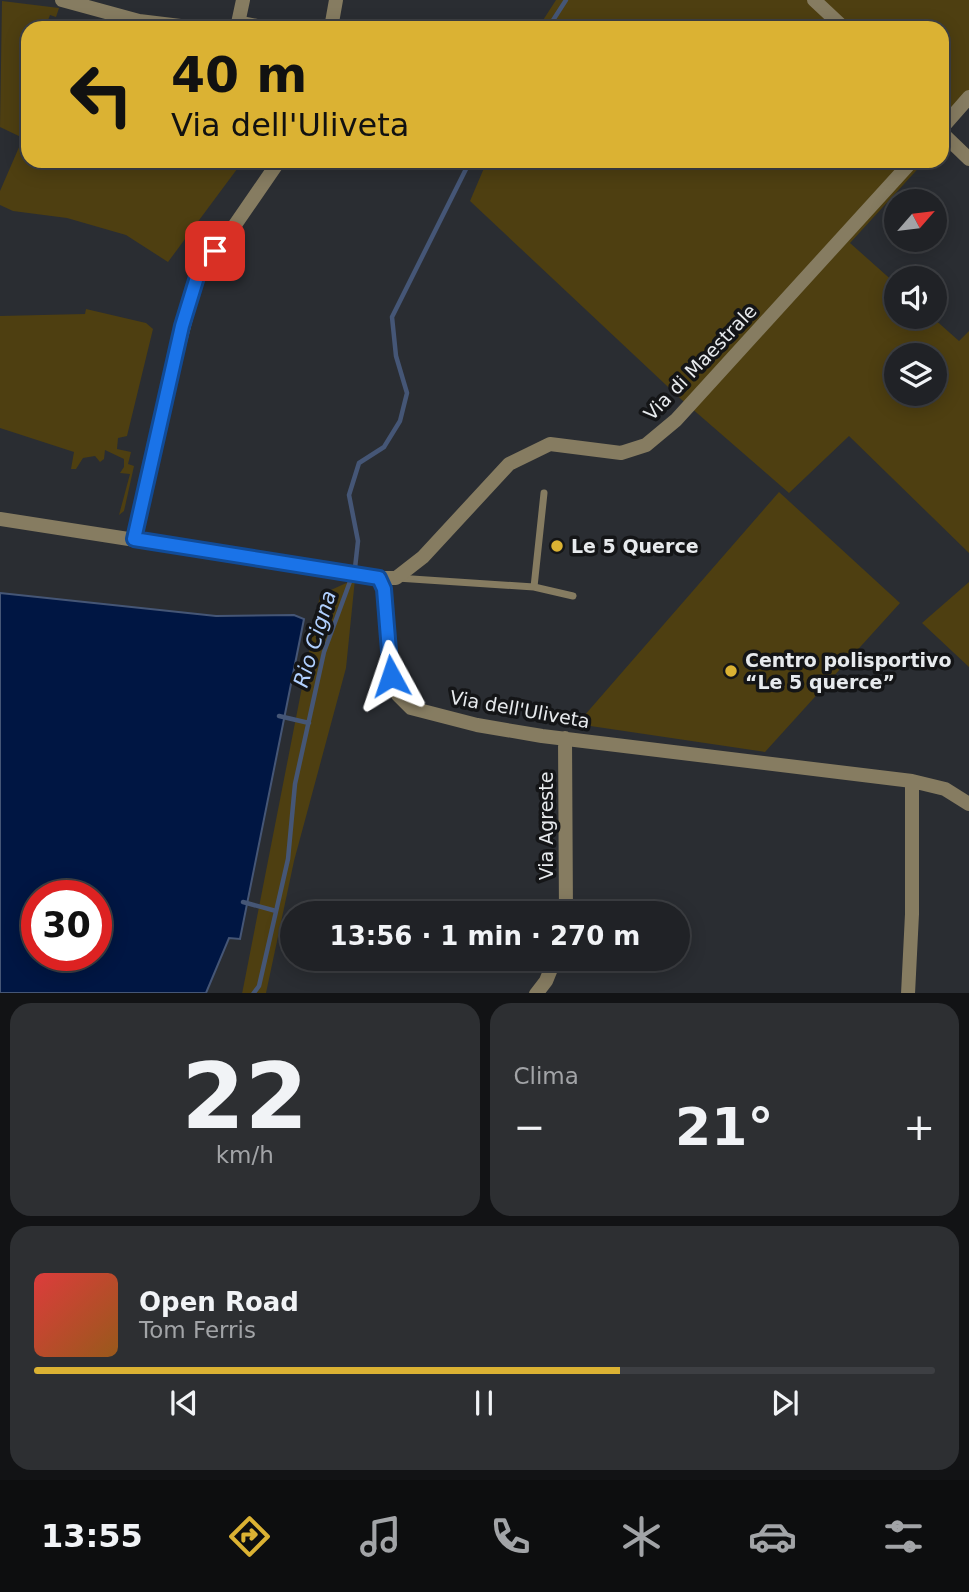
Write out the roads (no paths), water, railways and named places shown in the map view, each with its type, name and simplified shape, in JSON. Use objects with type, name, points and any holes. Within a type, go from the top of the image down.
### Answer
[{"type":"street","points":[[62,0],[139,21]]},
{"type":"street","points":[[239,21],[243,0]]},
{"type":"street","points":[[332,21],[336,0]]},
{"type":"street","points":[[814,0],[836,21]]},
{"type":"street","points":[[949,119],[969,97]]},
{"type":"street","points":[[949,135],[969,159]]},
{"type":"street","points":[[134,539],[162,411],[195,283],[274,168]]},
{"type":"street","name":"Via di Maestrale","points":[[396,578],[423,557],[509,464],[526,454],[550,444],[621,453],[646,445],[676,419],[906,168]]},
{"type":"street","points":[[0,519],[372,577],[396,578]]},
{"type":"street","name":"Via dell'Uliveta","points":[[372,577],[384,589],[391,676],[398,695],[407,705],[477,725],[912,781],[945,789],[969,804]]},
{"type":"street","name":"Via Agreste","points":[[565,738],[566,901]]},
{"type":"street","points":[[908,993],[912,914],[912,781]]},
{"type":"street","points":[[536,993],[550,971]]},
{"type":"lane","points":[[534,587],[544,493]]},
{"type":"lane","points":[[396,578],[534,587],[573,596]]},
{"type":"water","points":[[0,593],[216,616],[294,615],[304,619],[240,939],[229,938],[206,993],[0,993]]},
{"type":"waterway","name":"Rio Cigna","points":[[552,21],[566,0]]},
{"type":"waterway","name":"Rio Cigna","points":[[254,993],[259,986],[288,859],[295,784],[324,652],[355,568],[358,541],[349,495],[359,463],[384,447],[400,421],[407,393],[396,356],[392,317],[466,168]]},
{"type":"waterway","points":[[279,716],[309,723]]},
{"type":"waterway","points":[[243,902],[276,911]]},
{"type":"place","name":"Le 5 Querce","points":[[557,546]]},
{"type":"place","name":"Centro polisportivo “Le 5 querce”","points":[[731,671]]}]
